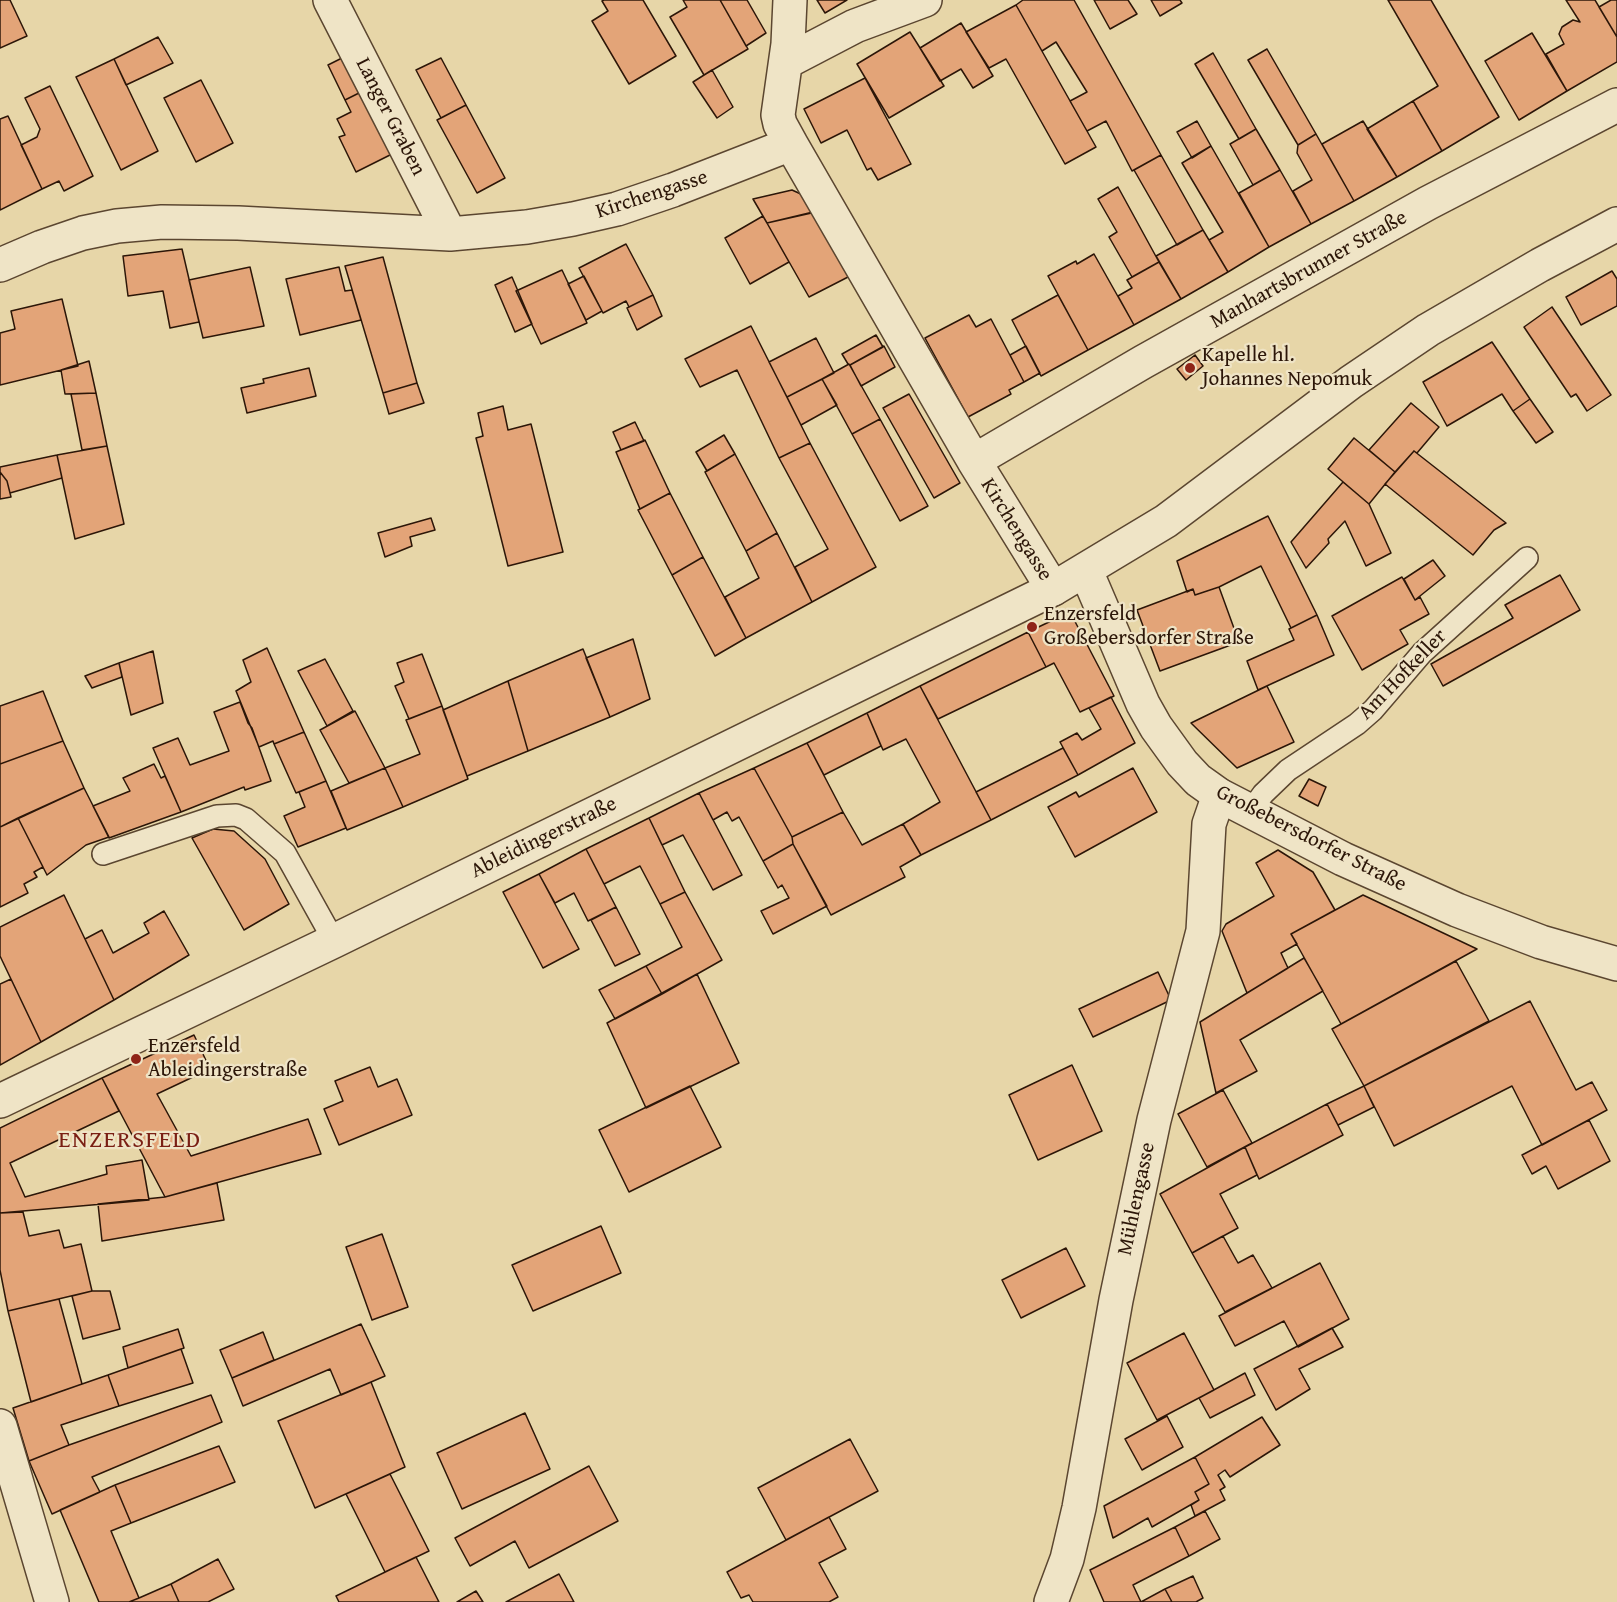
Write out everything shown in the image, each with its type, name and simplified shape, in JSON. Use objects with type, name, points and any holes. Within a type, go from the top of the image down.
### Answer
[{"type":"street","name":"Langer Graben","points":[[330,0],[450,234]]},
{"type":"street","points":[[789,0],[786,62],[778,115],[790,144]]},
{"type":"street","points":[[786,62],[861,23],[925,0]]},
{"type":"street","name":"Manhartsbrunner Straße","points":[[974,460],[1143,362],[1418,209],[1617,105]]},
{"type":"street","name":"Kirchengasse","points":[[0,265],[83,233],[117,226],[162,222],[238,223],[450,234],[526,227],[617,209],[673,190],[790,144],[974,460],[1053,589]]},
{"type":"street","points":[[1086,571],[1166,521],[1351,382],[1428,330],[1539,265],[1617,224]]},
{"type":"street","name":"Ableidingerstraße","points":[[0,1101],[334,941],[1086,571]]},
{"type":"street","name":"Großebersdorfer Straße","points":[[1086,571],[1143,704],[1156,727],[1182,763],[1198,780],[1249,813],[1343,859],[1457,910],[1541,942],[1617,964]]},
{"type":"street","name":"Mühlengasse","points":[[1051,1602],[1067,1559],[1079,1508],[1116,1300],[1154,1120],[1203,931],[1209,824],[1219,795]]},
{"type":"street","points":[[0,1426],[52,1602]]},
{"type":"lane","name":"Am Hofkeller","points":[[1249,813],[1288,770],[1357,724],[1373,710],[1422,653],[1527,558]]},
{"type":"lane","points":[[103,854],[217,816],[236,815],[246,819],[285,852],[334,941]]},
{"type":"building","points":[[0,0],[10,0],[27,36],[0,48]]},
{"type":"building","points":[[643,0],[676,56],[629,84],[592,21],[608,11],[602,1]]},
{"type":"building","points":[[683,0],[720,0],[748,49],[704,75],[670,17],[687,7]]},
{"type":"building","points":[[720,0],[747,0],[766,33],[746,46]]},
{"type":"building","points":[[817,0],[847,0],[825,13]]},
{"type":"building","points":[[1023,0],[1074,0],[1161,155],[1132,171],[1106,121],[1087,131],[1070,101],[1087,92],[1056,42],[1042,51],[1016,5]]},
{"type":"building","points":[[1094,0],[1128,0],[1137,14],[1110,29]]},
{"type":"building","points":[[1151,0],[1180,0],[1182,3],[1160,16]]},
{"type":"building","points":[[1388,0],[1431,0],[1499,117],[1442,151],[1413,101],[1438,86]]},
{"type":"building","points":[[1566,0],[1595,0],[1617,37],[1617,62],[1567,91],[1546,54],[1564,44],[1559,34],[1562,27],[1573,20],[1580,22]]},
{"type":"building","points":[[1611,0],[1617,0],[1617,37],[1599,7]]},
{"type":"building","points":[[1016,5],[1096,147],[1065,164],[1006,59],[989,68],[966,32]]},
{"type":"building","points":[[961,23],[993,76],[973,88],[961,69],[940,81],[920,48]]},
{"type":"building","points":[[910,32],[944,86],[889,118],[857,64]]},
{"type":"building","points":[[1532,33],[1567,91],[1519,120],[1485,61]]},
{"type":"building","points":[[158,37],[173,63],[126,85],[114,59]]},
{"type":"building","points":[[1267,49],[1316,134],[1298,145],[1248,60]]},
{"type":"building","points":[[1213,53],[1256,129],[1239,139],[1195,64]]},
{"type":"building","points":[[350,54],[367,89],[345,100],[328,65]]},
{"type":"building","points":[[441,58],[466,105],[441,118],[416,70]]},
{"type":"building","points":[[114,59],[158,151],[121,170],[76,77]]},
{"type":"building","points":[[712,70],[733,107],[717,118],[693,82]]},
{"type":"building","points":[[865,78],[911,164],[878,180],[871,168],[867,170],[847,130],[821,143],[804,109]]},
{"type":"building","points":[[201,80],[233,143],[196,162],[164,98]]},
{"type":"building","points":[[50,86],[93,176],[64,191],[59,181],[42,189],[21,145],[37,137],[40,129],[25,98]]},
{"type":"building","points":[[367,89],[398,151],[356,172],[339,137],[345,135],[337,119],[351,112],[345,100]]},
{"type":"building","points":[[1413,101],[1442,151],[1397,177],[1367,129]]},
{"type":"building","points":[[466,105],[505,178],[477,193],[437,120]]},
{"type":"building","points":[[8,116],[42,189],[0,210],[0,119]]},
{"type":"building","points":[[1197,121],[1211,146],[1192,158],[1177,132]]},
{"type":"building","points":[[1363,121],[1397,177],[1354,201],[1322,144]]},
{"type":"building","points":[[1256,129],[1280,170],[1253,185],[1230,144]]},
{"type":"building","points":[[1316,134],[1354,201],[1311,224],[1293,191],[1312,180],[1297,153],[1298,145]]},
{"type":"building","points":[[1211,146],[1269,247],[1228,272],[1209,240],[1223,232],[1182,163]]},
{"type":"building","points":[[1161,155],[1203,230],[1177,245],[1134,170]]},
{"type":"building","points":[[1280,170],[1311,224],[1269,247],[1239,193]]},
{"type":"building","points":[[1118,187],[1159,262],[1132,277],[1109,237],[1117,232],[1098,199]]},
{"type":"building","points":[[792,190],[803,195],[813,212],[767,223],[753,199]]},
{"type":"building","points":[[816,212],[850,276],[809,297],[767,223]]},
{"type":"building","points":[[763,216],[789,262],[750,284],[725,238]]},
{"type":"building","points":[[1203,230],[1228,272],[1181,299],[1156,256]]},
{"type":"building","points":[[626,244],[653,295],[629,307],[626,301],[603,313],[579,268]]},
{"type":"building","points":[[182,249],[199,322],[170,328],[163,291],[128,296],[123,256]]},
{"type":"building","points":[[1094,254],[1134,325],[1088,350],[1048,276]]},
{"type":"building","points":[[383,257],[417,383],[383,393],[345,266]]},
{"type":"building","points":[[1159,262],[1181,299],[1134,325],[1118,296],[1132,288],[1127,280]]},
{"type":"building","points":[[250,267],[264,326],[203,338],[189,280]]},
{"type":"building","points":[[339,267],[345,291],[352,290],[361,320],[300,335],[286,279]]},
{"type":"building","points":[[562,270],[587,323],[541,344],[516,291]]},
{"type":"building","points":[[1612,271],[1617,279],[1617,306],[1581,325],[1566,297]]},
{"type":"building","points":[[584,276],[602,311],[586,320],[568,284]]},
{"type":"building","points":[[512,277],[532,324],[515,332],[495,285]]},
{"type":"building","points":[[653,295],[662,316],[637,330],[627,308]]},
{"type":"building","points":[[1058,295],[1088,350],[1041,376],[1012,320]]},
{"type":"building","points":[[62,299],[78,366],[0,385],[0,333],[15,329],[11,311]]},
{"type":"building","points":[[1552,307],[1611,395],[1587,411],[1576,394],[1571,397],[1524,327]]},
{"type":"building","points":[[969,315],[976,327],[991,319],[1024,382],[1009,390],[1011,394],[968,417],[925,338]]},
{"type":"building","points":[[751,326],[810,443],[779,458],[737,370],[700,387],[685,359]]},
{"type":"building","points":[[876,335],[883,347],[848,364],[842,354]]},
{"type":"building","points":[[816,338],[834,373],[787,397],[769,362]]},
{"type":"building","points":[[1492,342],[1530,399],[1513,411],[1502,394],[1447,426],[1423,382]]},
{"type":"building","points":[[884,346],[895,367],[861,386],[850,365]]},
{"type":"building","points":[[1026,346],[1040,373],[1024,382],[1010,355]]},
{"type":"building","name":"Kapelle hl. Johannes Nepomuk","points":[[1195,355],[1203,366],[1186,380],[1177,369]]},
{"type":"building","points":[[89,361],[96,393],[65,394],[61,370]]},
{"type":"building","points":[[849,364],[880,419],[852,434],[822,379]]},
{"type":"building","points":[[309,368],[316,396],[247,413],[241,388],[264,383],[263,379]]},
{"type":"building","points":[[822,379],[837,405],[801,425],[787,397]]},
{"type":"building","points":[[417,383],[424,403],[389,414],[383,393]]},
{"type":"building","points":[[96,393],[107,446],[82,450],[71,394]]},
{"type":"building","points":[[909,394],[960,483],[934,498],[883,408]]},
{"type":"building","points":[[1530,399],[1553,432],[1536,443],[1513,411]]},
{"type":"building","points":[[1411,403],[1439,427],[1417,453],[1414,451],[1395,472],[1369,450]]},
{"type":"building","points":[[503,406],[508,430],[531,424],[563,552],[508,566],[476,438],[483,436],[478,413]]},
{"type":"building","points":[[880,419],[928,506],[900,521],[852,434]]},
{"type":"building","points":[[635,422],[644,441],[621,450],[613,432]]},
{"type":"building","points":[[724,435],[735,454],[707,471],[696,452]]},
{"type":"building","points":[[1354,438],[1395,472],[1369,504],[1328,469]]},
{"type":"building","points":[[645,440],[670,493],[640,509],[616,452]]},
{"type":"building","points":[[810,443],[876,567],[812,602],[795,567],[828,549],[779,458]]},
{"type":"building","points":[[107,446],[124,524],[75,539],[57,455]]},
{"type":"building","points":[[1414,451],[1506,523],[1494,530],[1473,555],[1385,484]]},
{"type":"building","points":[[735,454],[777,533],[746,551],[705,472]]},
{"type":"building","points":[[57,455],[62,478],[10,493],[0,467]]},
{"type":"building","points":[[0,472],[7,481],[11,497],[0,499]]},
{"type":"building","points":[[1343,482],[1369,504],[1391,553],[1366,566],[1345,521],[1306,568],[1291,542]]},
{"type":"building","points":[[670,493],[703,557],[672,575],[638,510]]},
{"type":"building","points":[[1268,516],[1317,615],[1291,628],[1261,566],[1219,587],[1195,595],[1193,589],[1187,592],[1177,561]]},
{"type":"building","points":[[431,518],[435,530],[410,537],[412,546],[385,557],[378,533]]},
{"type":"building","points":[[777,533],[812,602],[746,638],[725,597],[759,578],[746,551]]},
{"type":"building","points":[[703,557],[746,638],[715,656],[672,575]]},
{"type":"building","points":[[1433,560],[1445,576],[1415,600],[1404,579]]},
{"type":"building","points":[[1560,575],[1580,610],[1443,686],[1431,664],[1513,618],[1505,605]]},
{"type":"building","points":[[1402,577],[1415,600],[1420,597],[1429,614],[1400,630],[1408,644],[1362,670],[1332,616]]},
{"type":"building","points":[[1219,587],[1239,642],[1160,671],[1137,610],[1193,589],[1195,595]]},
{"type":"building","points":[[1070,612],[1114,696],[1080,712],[1054,663],[1046,667],[1028,632]]},
{"type":"building","points":[[1317,615],[1334,655],[1258,690],[1247,661],[1294,640],[1289,629]]},
{"type":"building","points":[[1028,632],[1046,667],[938,719],[920,686]]},
{"type":"building","points":[[633,639],[650,699],[610,717],[586,658]]},
{"type":"building","points":[[267,648],[304,732],[274,744],[273,741],[259,747],[236,691],[251,682],[243,660]]},
{"type":"building","points":[[583,649],[610,717],[528,751],[508,681]]},
{"type":"building","points":[[153,651],[163,703],[131,715],[119,663]]},
{"type":"building","points":[[422,654],[442,706],[409,719],[395,686],[404,682],[397,663]]},
{"type":"building","points":[[325,659],[353,711],[327,726],[298,671]]},
{"type":"building","points":[[119,663],[122,677],[92,688],[85,676]]},
{"type":"building","points":[[508,681],[528,751],[467,776],[443,710]]},
{"type":"building","points":[[920,686],[991,820],[921,855],[903,824],[940,802],[906,739],[883,750],[867,713]]},
{"type":"building","points":[[1267,686],[1294,742],[1237,768],[1191,723]]},
{"type":"building","points":[[43,691],[63,741],[0,764],[0,706]]},
{"type":"building","points":[[1111,697],[1135,743],[1078,775],[1060,742],[1077,733],[1082,740],[1101,729],[1089,708]]},
{"type":"building","points":[[240,702],[271,781],[245,790],[244,787],[181,812],[153,748],[178,738],[190,765],[229,751],[214,712]]},
{"type":"building","points":[[442,706],[468,779],[403,807],[385,768],[420,754],[406,720]]},
{"type":"building","points":[[355,711],[385,768],[349,783],[320,730]]},
{"type":"building","points":[[867,713],[881,746],[824,775],[807,743]]},
{"type":"building","points":[[304,732],[326,781],[296,793],[274,744]]},
{"type":"building","points":[[63,741],[84,788],[0,827],[0,764]]},
{"type":"building","points":[[807,743],[843,812],[792,837],[754,768]]},
{"type":"building","points":[[1063,748],[1078,775],[991,820],[976,792]]},
{"type":"building","points":[[154,764],[161,778],[165,776],[181,812],[109,838],[93,806],[130,791],[123,778]]},
{"type":"building","points":[[385,768],[403,807],[347,830],[331,791]]},
{"type":"building","points":[[754,768],[792,837],[793,844],[763,861],[739,817],[732,821],[727,812],[713,820],[699,793]]},
{"type":"building","points":[[1133,768],[1157,812],[1075,857],[1048,807],[1076,792],[1079,797]]},
{"type":"building","points":[[1309,779],[1326,787],[1318,806],[1299,796]]},
{"type":"building","points":[[326,781],[346,828],[298,847],[284,816],[305,807],[299,792]]},
{"type":"building","points":[[84,788],[109,837],[86,845],[47,875],[18,818]]},
{"type":"building","points":[[699,793],[742,875],[713,890],[683,835],[662,845],[649,818]]},
{"type":"building","points":[[843,812],[862,845],[903,824],[921,855],[900,867],[905,877],[831,915],[793,844],[792,837]]},
{"type":"building","points":[[18,818],[43,867],[34,872],[37,877],[24,884],[28,893],[0,907],[0,827]]},
{"type":"building","points":[[649,818],[685,892],[660,904],[640,866],[604,884],[586,849]]},
{"type":"building","points":[[213,829],[234,831],[265,859],[289,904],[244,930],[192,838]]},
{"type":"building","points":[[793,844],[827,906],[773,934],[761,911],[789,898],[782,885],[778,888],[763,861]]},
{"type":"building","points":[[586,849],[616,907],[588,921],[574,893],[555,903],[539,874]]},
{"type":"building","points":[[1278,850],[1313,872],[1335,910],[1291,934],[1297,944],[1281,953],[1288,968],[1247,993],[1222,931],[1226,924],[1274,896],[1256,863]]},
{"type":"building","points":[[539,874],[579,949],[543,968],[503,892]]},
{"type":"building","points":[[685,892],[722,960],[662,994],[646,966],[682,947],[660,904]]},
{"type":"building","points":[[64,895],[114,1000],[41,1042],[0,956],[0,927]]},
{"type":"building","points":[[1363,895],[1477,949],[1341,1024],[1291,934]]},
{"type":"building","points":[[616,907],[640,954],[615,966],[591,920]]},
{"type":"building","points":[[164,911],[189,955],[114,1000],[85,939],[102,930],[113,953],[149,933],[144,923]]},
{"type":"building","points":[[1304,958],[1323,991],[1240,1040],[1257,1071],[1216,1093],[1200,1022]]},
{"type":"building","points":[[1456,961],[1489,1021],[1364,1086],[1332,1029]]},
{"type":"building","points":[[646,966],[662,994],[615,1019],[599,990]]},
{"type":"building","points":[[1158,972],[1171,1000],[1093,1037],[1079,1009]]},
{"type":"building","points":[[697,974],[739,1063],[646,1108],[607,1023]]},
{"type":"building","points":[[11,979],[41,1042],[0,1065],[0,984]]},
{"type":"building","points":[[1530,1001],[1576,1090],[1592,1082],[1607,1110],[1542,1145],[1512,1086],[1394,1146],[1364,1086]]},
{"type":"building","points":[[194,1035],[210,1069],[157,1094],[191,1156],[308,1119],[321,1154],[165,1197],[102,1078]]},
{"type":"building","points":[[1072,1065],[1102,1131],[1038,1160],[1009,1095]]},
{"type":"building","points":[[370,1067],[378,1087],[397,1079],[412,1115],[339,1145],[324,1109],[343,1101],[335,1081]]},
{"type":"building","points":[[102,1078],[119,1111],[10,1163],[25,1197],[107,1174],[106,1166],[142,1160],[149,1200],[0,1213],[0,1128]]},
{"type":"building","points":[[690,1086],[721,1147],[629,1192],[599,1130]]},
{"type":"building","points":[[1364,1086],[1374,1107],[1338,1125],[1327,1104]]},
{"type":"building","points":[[1223,1090],[1252,1143],[1207,1167],[1178,1114]]},
{"type":"building","points":[[1327,1104],[1343,1135],[1259,1179],[1245,1147]]},
{"type":"building","points":[[1589,1120],[1610,1161],[1558,1189],[1546,1166],[1532,1174],[1522,1155]]},
{"type":"building","points":[[1245,1147],[1257,1175],[1220,1194],[1238,1228],[1192,1253],[1160,1194]]},
{"type":"building","points":[[217,1183],[224,1220],[102,1241],[98,1204],[165,1197]]},
{"type":"building","points":[[23,1212],[29,1236],[59,1230],[64,1248],[81,1244],[92,1291],[8,1311],[0,1270],[0,1213]]},
{"type":"building","points":[[601,1226],[621,1273],[533,1311],[512,1265]]},
{"type":"building","points":[[382,1234],[408,1307],[372,1320],[346,1247]]},
{"type":"building","points":[[1223,1236],[1238,1263],[1253,1255],[1272,1288],[1225,1312],[1192,1253]]},
{"type":"building","points":[[1066,1248],[1085,1286],[1021,1318],[1002,1280]]},
{"type":"building","points":[[1320,1263],[1349,1319],[1298,1347],[1284,1321],[1235,1346],[1219,1316]]},
{"type":"building","points":[[92,1291],[110,1291],[120,1329],[83,1339],[72,1296]]},
{"type":"building","points":[[59,1299],[82,1384],[31,1402],[8,1311]]},
{"type":"building","points":[[361,1324],[385,1376],[341,1395],[330,1369],[243,1406],[232,1378]]},
{"type":"building","points":[[1332,1328],[1343,1347],[1299,1369],[1310,1389],[1276,1410],[1254,1369]]},
{"type":"building","points":[[178,1329],[184,1348],[128,1368],[123,1347]]},
{"type":"building","points":[[263,1332],[274,1360],[232,1378],[220,1350]]},
{"type":"building","points":[[1184,1333],[1214,1390],[1157,1420],[1127,1363]]},
{"type":"building","points":[[181,1349],[193,1383],[119,1406],[108,1375]]},
{"type":"building","points":[[1245,1373],[1255,1395],[1210,1418],[1199,1398]]},
{"type":"building","points":[[108,1375],[119,1406],[61,1425],[69,1445],[29,1461],[13,1408]]},
{"type":"building","points":[[371,1382],[405,1467],[315,1508],[278,1421]]},
{"type":"building","points":[[211,1395],[222,1422],[92,1477],[100,1492],[52,1514],[29,1461]]},
{"type":"building","points":[[525,1413],[550,1469],[462,1509],[437,1453]]},
{"type":"building","points":[[1167,1416],[1183,1447],[1142,1470],[1125,1439]]},
{"type":"building","points":[[1262,1417],[1280,1445],[1230,1477],[1225,1470],[1218,1475],[1225,1487],[1220,1490],[1225,1500],[1195,1516],[1191,1505],[1199,1500],[1195,1492],[1209,1484],[1195,1457]]},
{"type":"building","points":[[850,1439],[878,1491],[786,1540],[758,1488]]},
{"type":"building","points":[[219,1446],[235,1482],[131,1523],[115,1485]]},
{"type":"building","points":[[1195,1457],[1209,1484],[1195,1492],[1199,1500],[1152,1527],[1148,1518],[1113,1538],[1104,1506]]},
{"type":"building","points":[[589,1466],[618,1521],[529,1568],[515,1541],[470,1566],[455,1538]]},
{"type":"building","points":[[390,1474],[429,1551],[385,1572],[346,1494]]},
{"type":"building","points":[[115,1485],[131,1523],[111,1531],[139,1598],[129,1602],[99,1602],[60,1510]]},
{"type":"building","points":[[1205,1511],[1220,1539],[1189,1556],[1175,1527]]},
{"type":"building","points":[[829,1517],[846,1549],[819,1563],[838,1597],[829,1602],[753,1602],[749,1595],[741,1598],[727,1572]]},
{"type":"building","points":[[1175,1527],[1189,1556],[1133,1585],[1141,1602],[1104,1602],[1090,1570]]},
{"type":"building","points":[[416,1557],[439,1602],[339,1602],[336,1596]]},
{"type":"building","points":[[218,1559],[234,1589],[208,1602],[179,1602],[171,1584]]},
{"type":"building","points":[[559,1574],[574,1602],[506,1602]]},
{"type":"building","points":[[1193,1576],[1203,1598],[1196,1602],[1172,1602],[1165,1589]]},
{"type":"building","points":[[171,1584],[179,1602],[129,1602],[139,1598]]},
{"type":"building","points":[[1165,1589],[1172,1602],[1141,1602]]},
{"type":"building","points":[[476,1591],[483,1602],[457,1602]]},
{"type":"place","name":"Kapelle hl. Johannes Nepomuk","points":[[1190,368]]},
{"type":"place","name":"Enzersfeld Großebersdorfer Straße","points":[[1032,627]]},
{"type":"place","name":"Enzersfeld Ableidingerstraße","points":[[136,1059]]},
{"type":"district","name":"ENZERSFELD","points":[[130,1141]]}]
